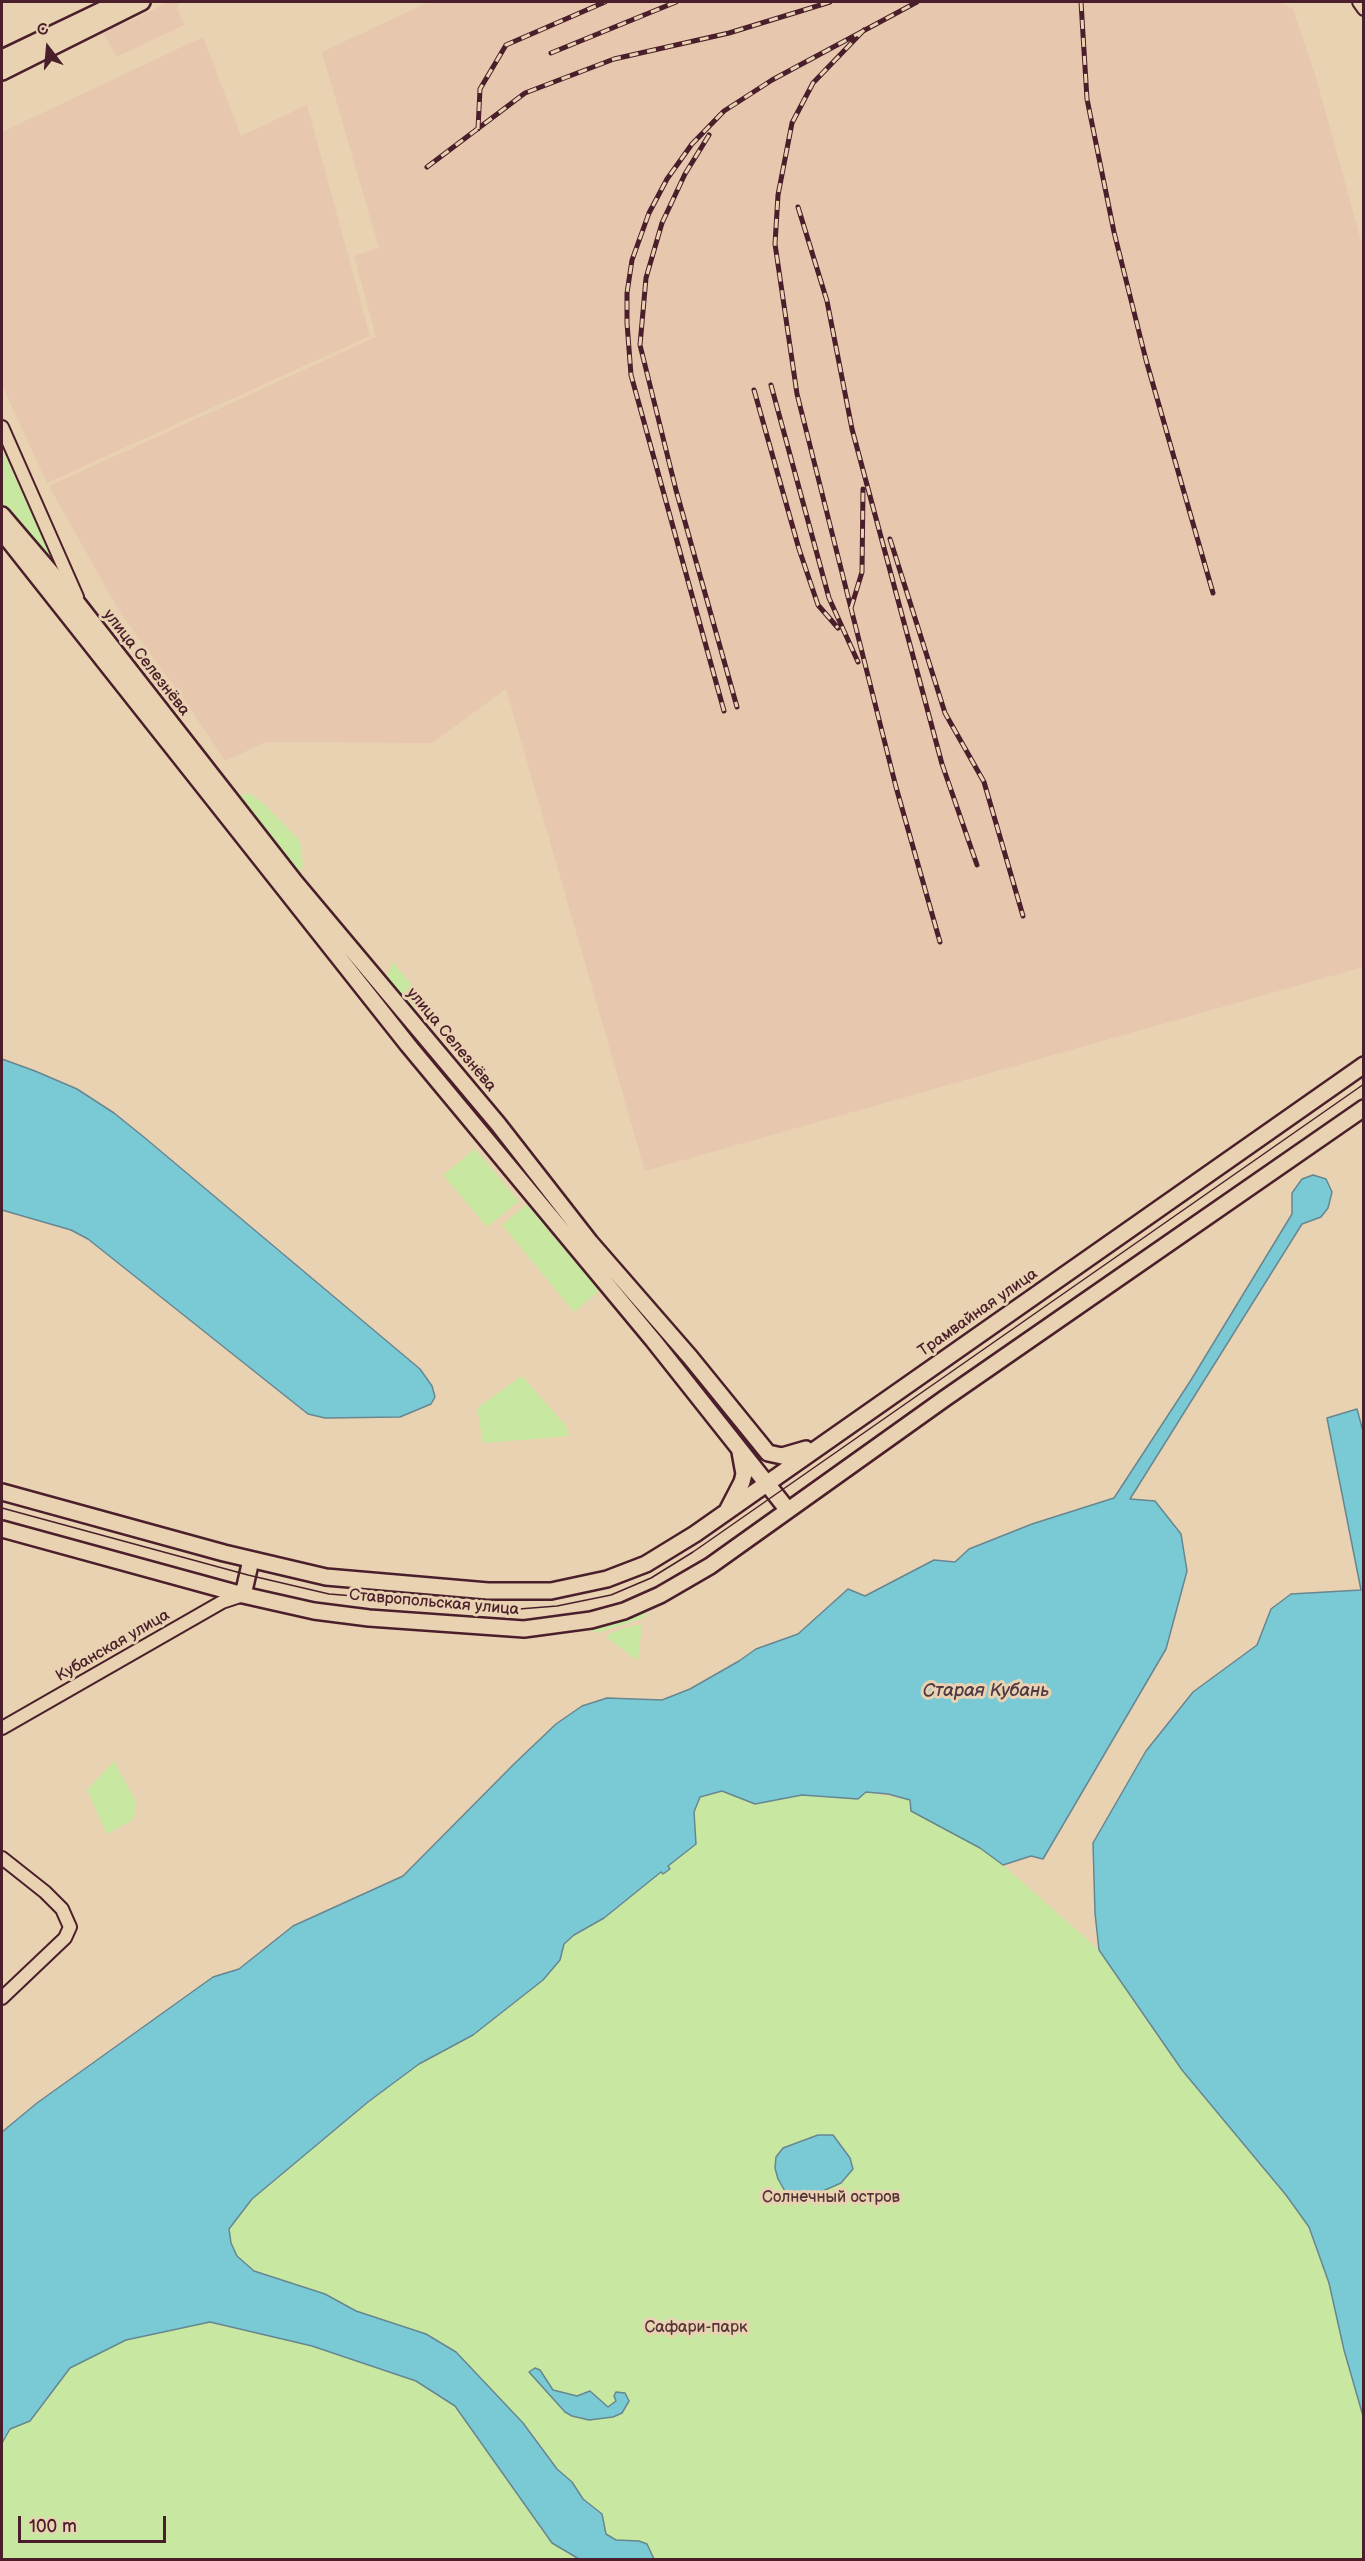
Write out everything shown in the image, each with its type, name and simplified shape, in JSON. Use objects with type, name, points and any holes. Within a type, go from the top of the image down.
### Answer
[{"type":"main road","points":[[2,58],[118,2]]},
{"type":"main road","points":[[2,72],[142,2]]},
{"type":"main road","name":"улица Селезнёва","points":[[2,515],[55,567],[78,604],[295,882],[498,1124],[590,1242],[690,1357],[768,1453],[791,1455],[820,1444]]},
{"type":"main road","name":"улица Селезнёва","points":[[2,531],[408,1045],[653,1340],[787,1509]]},
{"type":"main road","name":"Трамвайная улица","points":[[608,1579],[646,1564],[668,1552],[1364,1065]]},
{"type":"main road","points":[[787,1509],[1364,1108]]},
{"type":"main road","points":[[727,1511],[744,1474],[739,1447]]},
{"type":"main road","name":"Ставропольская улица","points":[[2,1492],[251,1560],[326,1577],[488,1591],[551,1591],[608,1579]]},
{"type":"main road","name":"Ставропольская улица","points":[[2,1529],[243,1595],[314,1611],[524,1629],[591,1620],[624,1611],[686,1581],[787,1509]]},
{"type":"main road","points":[[243,1595],[251,1560]]},
{"type":"street","points":[[1359,2],[1363,8]]},
{"type":"street","name":"улица Селезнёва","points":[[2,427],[55,567]]},
{"type":"street","name":"улица Селезнёва","points":[[78,604],[78,626]]},
{"type":"street","name":"Кубанская улица","points":[[2,1728],[222,1602],[243,1595]]},
{"type":"street","points":[[2,1858],[45,1892],[62,1909],[70,1927],[65,1938],[2,1998]]},
{"type":"shaded area","points":[[168,2],[179,3],[177,9],[184,25],[116,57],[106,37],[99,33],[120,23],[127,23]]},
{"type":"shaded area","points":[[429,2],[1278,2],[1293,9],[1315,74],[1363,248],[1363,967],[645,1171],[506,689],[432,743],[266,742],[225,761],[181,695],[122,616],[49,486],[376,337],[354,256],[379,248],[322,52]]},
{"type":"shaded area","points":[[203,37],[241,136],[307,105],[370,336],[47,483],[2,385],[2,132]]},
{"type":"green space","points":[[2,449],[57,564],[55,571],[2,508]]},
{"type":"green space","points":[[251,794],[300,841],[303,865],[300,871],[293,872],[235,801],[238,795]]},
{"type":"green space","points":[[393,962],[429,1006],[413,1011],[386,978]]},
{"type":"green space","points":[[475,1149],[519,1201],[487,1227],[443,1175]]},
{"type":"green space","points":[[527,1204],[599,1291],[574,1312],[502,1225]]},
{"type":"green space","points":[[522,1376],[566,1426],[569,1436],[483,1443],[477,1408]]},
{"type":"green space","points":[[650,1607],[644,1618],[598,1633],[582,1628]]},
{"type":"green space","points":[[642,1625],[638,1661],[606,1637],[613,1632]]},
{"type":"green space","points":[[114,1761],[135,1800],[134,1819],[107,1834],[87,1790]]},
{"type":"green space","name":"Солнечный остров","points":[[722,1791],[755,1804],[802,1795],[858,1799],[865,1792],[910,1800],[912,1811],[980,1848],[1003,1865],[1099,1950],[1182,2070],[1286,2195],[1309,2227],[1329,2283],[1344,2350],[1363,2416],[1363,2559],[654,2559],[647,2544],[616,2540],[606,2534],[602,2514],[583,2499],[572,2482],[557,2469],[533,2435],[426,2334],[356,2311],[325,2294],[254,2271],[237,2256],[231,2243],[229,2230],[252,2199],[368,2102],[419,2064],[473,2035],[543,1980],[560,1960],[564,1944],[574,1935],[604,1918],[694,1812],[700,1797]]},
{"type":"green space","points":[[209,2322],[312,2346],[416,2381],[455,2406],[552,2543],[579,2559],[2,2559],[2,2443],[10,2429],[30,2421],[70,2368],[126,2340]]},
{"type":"water","points":[[2,1059],[77,1089],[114,1113],[420,1369],[432,1386],[435,1397],[431,1404],[400,1417],[325,1418],[308,1414],[88,1239],[71,1230],[2,1210]]},
{"type":"water","name":"Старая Кубань","points":[[1313,1175],[1326,1179],[1332,1192],[1328,1208],[1321,1217],[1302,1224],[1130,1499],[1155,1501],[1181,1534],[1187,1571],[1166,1649],[1043,1859],[1031,1856],[1003,1865],[980,1848],[911,1811],[910,1800],[888,1794],[866,1792],[858,1799],[802,1795],[755,1804],[722,1791],[700,1797],[694,1812],[696,1844],[668,1866],[670,1869],[663,1874],[661,1872],[604,1918],[574,1935],[564,1944],[560,1960],[543,1980],[473,2035],[419,2064],[368,2102],[252,2199],[229,2229],[231,2243],[237,2256],[254,2271],[325,2294],[356,2311],[426,2334],[456,2352],[523,2423],[557,2469],[572,2482],[583,2499],[602,2514],[606,2534],[616,2540],[639,2541],[647,2544],[654,2559],[579,2559],[552,2543],[455,2406],[416,2381],[312,2346],[210,2322],[126,2340],[70,2368],[30,2421],[10,2429],[2,2443],[2,2132],[37,2103],[213,1977],[239,1969],[293,1926],[403,1876],[556,1724],[582,1706],[607,1698],[662,1700],[690,1689],[756,1649],[798,1634],[848,1589],[865,1596],[934,1560],[955,1562],[969,1549],[1032,1524],[1114,1498],[1191,1380],[1292,1214],[1292,1193],[1302,1179]]},
{"type":"water","points":[[1357,1409],[1364,1435],[1363,2416],[1344,2350],[1329,2283],[1309,2227],[1286,2195],[1182,2070],[1099,1950],[1095,1913],[1093,1843],[1146,1751],[1193,1692],[1257,1645],[1271,1609],[1291,1594],[1361,1590],[1327,1418]]},
{"type":"water","points":[[818,2135],[833,2135],[850,2158],[853,2169],[841,2183],[796,2200],[786,2193],[778,2179],[775,2168],[776,2157],[783,2148]]},
{"type":"water","points":[[535,2368],[540,2370],[553,2390],[577,2396],[590,2391],[608,2407],[616,2401],[614,2396],[616,2392],[625,2393],[629,2401],[622,2413],[613,2417],[589,2420],[572,2416],[565,2412],[529,2372]]},
{"type":"tram line","points":[[2,1508],[248,1575],[329,1594],[519,1609],[557,1606],[611,1595],[651,1578],[693,1552],[1364,1084]]},
{"type":"railway","points":[[478,129],[480,89],[506,45],[605,2]]},
{"type":"railway","points":[[551,53],[676,2]]},
{"type":"railway","points":[[427,167],[525,93],[614,59],[729,33],[830,2]]},
{"type":"railway","points":[[724,711],[631,375],[627,293],[632,260],[649,213],[667,179],[692,144],[724,111],[772,80],[917,2]]},
{"type":"railway","points":[[1081,2],[1087,99],[1114,232],[1146,360],[1213,593]]},
{"type":"railway","points":[[864,30],[813,83],[792,123],[778,195],[775,244],[797,394],[896,787],[940,942]]},
{"type":"railway","points":[[709,135],[685,174],[662,223],[646,278],[640,345],[676,490],[737,707]]},
{"type":"railway","points":[[798,207],[827,301],[852,429],[942,764],[977,865]]},
{"type":"railway","points":[[771,385],[829,598],[858,662]]},
{"type":"railway","points":[[754,390],[799,549],[818,605],[838,628]]},
{"type":"railway","points":[[851,608],[862,572],[863,489]]},
{"type":"railway","points":[[890,539],[945,713],[984,782],[1023,916]]},
{"type":"park label","name":"Сафари-парк","points":[[696,2328]]}]
